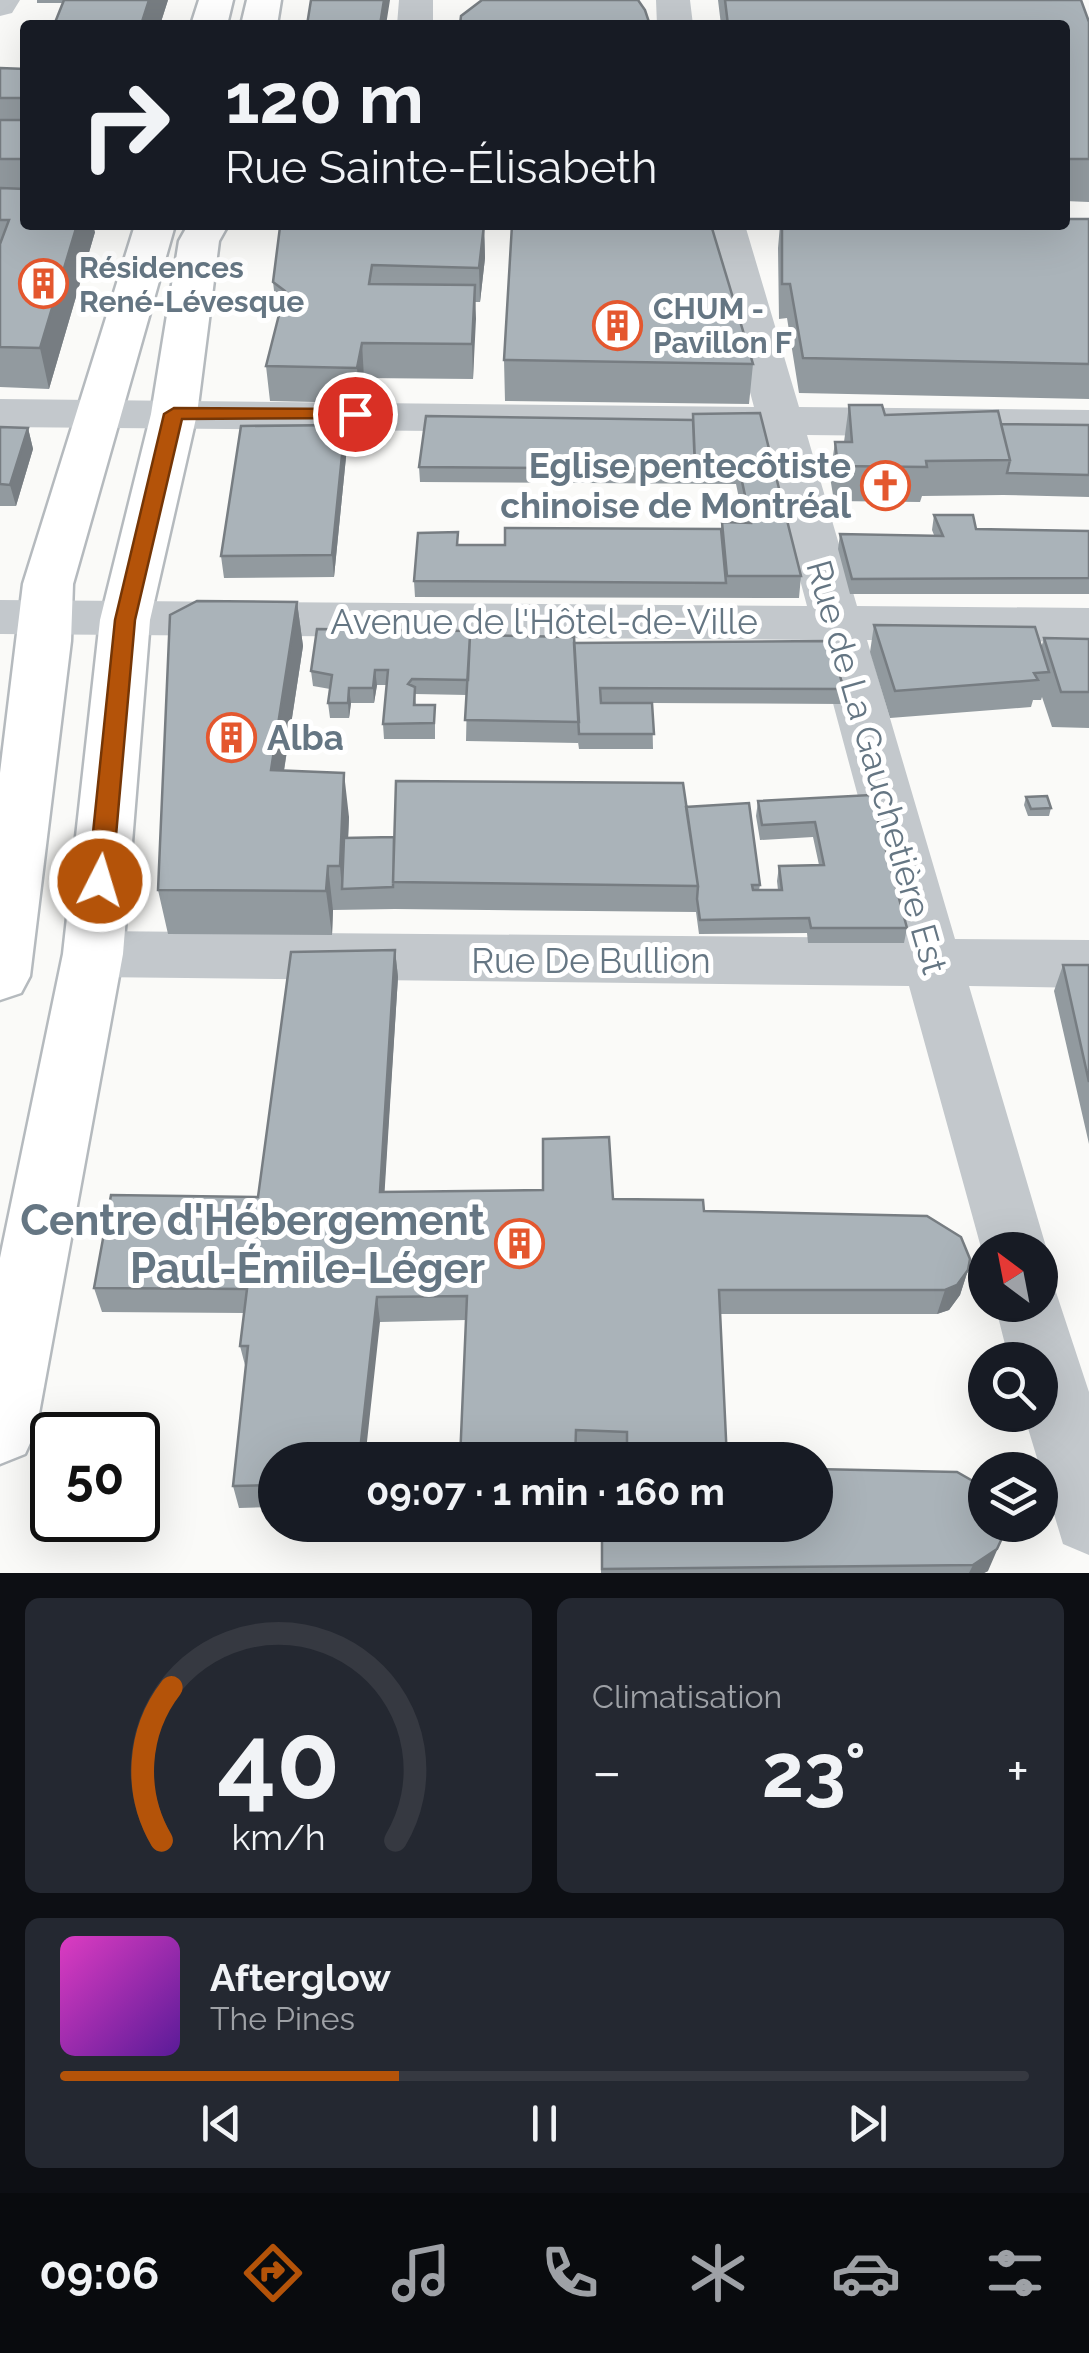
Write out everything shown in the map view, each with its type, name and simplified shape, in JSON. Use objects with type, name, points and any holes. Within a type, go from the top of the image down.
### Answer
[{"type":"main road","points":[[1,958],[23,618],[48,584],[153,230]]},
{"type":"main road","points":[[0,1430],[93,954],[125,620],[174,414],[199,242],[205,230]]},
{"type":"street","name":"Rue de La Gauchetière Est","points":[[727,230],[781,391],[835,622],[868,722],[1009,1232]]},
{"type":"street","points":[[0,413],[174,414],[781,391],[1089,424]]},
{"type":"street","name":"Avenue de l'Hôtel-de-Ville","points":[[23,618],[1089,625]]},
{"type":"street","name":"Rue De Bullion","points":[[93,954],[1089,964]]},
{"type":"street","points":[[1034,1322],[1089,1518]]},
{"type":"building","points":[[64,0],[149,0],[143,20],[56,20]]},
{"type":"building","points":[[311,0],[384,0],[381,20],[308,20]]},
{"type":"building","points":[[482,0],[638,0],[648,20],[461,20]]},
{"type":"building","points":[[725,0],[1081,0],[1089,22],[1089,159],[1070,159],[1070,20],[727,20]]},
{"type":"building","points":[[0,68],[20,69],[20,98],[0,98]]},
{"type":"building","points":[[0,120],[20,120],[20,159],[0,159]]},
{"type":"building","points":[[0,188],[20,189],[20,230],[75,230],[40,348],[0,347],[0,244],[9,220],[0,220]]},
{"type":"building","points":[[1070,219],[1089,219],[1089,364],[803,358],[790,284],[782,284],[782,230],[1070,230]]},
{"type":"building","points":[[280,230],[483,230],[479,268],[372,265],[369,284],[475,285],[472,344],[362,343],[357,368],[266,366],[285,291],[273,282]]},
{"type":"building","name":"CHUM - Pavillon F","points":[[512,230],[713,230],[753,364],[504,360]]},
{"type":"building","points":[[849,405],[882,405],[885,415],[998,411],[1010,460],[926,461],[927,467],[838,466],[835,442],[852,442]]},
{"type":"building","points":[[760,413],[801,576],[727,576],[722,522],[751,523],[738,463],[695,463],[693,414]]},
{"type":"building","points":[[426,416],[693,420],[695,469],[419,467]]},
{"type":"building","points":[[1001,424],[1089,425],[1089,475],[1007,473],[1010,460]]},
{"type":"building","points":[[345,425],[332,555],[221,556],[241,426]]},
{"type":"building","points":[[0,427],[28,428],[10,485],[0,484]]},
{"type":"building","points":[[934,515],[973,515],[976,529],[1089,531],[1089,578],[852,579],[840,534],[943,536]]},
{"type":"building","points":[[505,528],[721,529],[726,583],[414,581],[418,533],[458,532],[457,545],[505,545]]},
{"type":"building","name":"Alba","points":[[197,601],[297,602],[271,770],[344,773],[340,866],[328,866],[326,891],[158,890],[170,615]]},
{"type":"building","points":[[874,625],[1035,627],[1049,672],[1034,673],[1038,680],[895,691]]},
{"type":"building","points":[[317,629],[472,631],[468,680],[412,679],[408,684],[415,687],[414,705],[435,705],[434,723],[383,724],[388,670],[375,670],[373,688],[349,688],[348,703],[328,703],[332,675],[311,671]]},
{"type":"building","points":[[470,635],[574,637],[579,722],[465,720]]},
{"type":"building","points":[[1044,638],[1089,639],[1089,692],[1061,692]]},
{"type":"building","points":[[829,641],[844,689],[600,688],[601,703],[652,703],[654,734],[579,734],[574,643]]},
{"type":"building","points":[[396,781],[683,783],[698,886],[393,882]]},
{"type":"building","points":[[871,795],[907,928],[811,928],[809,918],[700,920],[686,807],[749,803],[760,885],[752,885],[753,890],[782,890],[779,866],[824,865],[815,822],[762,825],[758,801]]},
{"type":"building","points":[[1047,796],[1051,808],[1031,809],[1026,797]]},
{"type":"building","points":[[394,837],[393,887],[342,889],[344,838]]},
{"type":"building","name":"Centre d'Hébergement Paul-Émile-Léger","points":[[395,950],[380,1192],[543,1190],[543,1139],[609,1137],[613,1199],[703,1200],[704,1211],[927,1216],[961,1237],[968,1254],[968,1270],[957,1285],[945,1290],[719,1290],[726,1442],[627,1442],[627,1432],[576,1430],[576,1442],[461,1442],[467,1296],[377,1297],[361,1442],[258,1442],[258,1485],[233,1486],[248,1346],[240,1346],[247,1289],[94,1288],[111,1195],[258,1197],[291,952]]},
{"type":"building","points":[[1063,965],[1089,965],[1089,1082]]},
{"type":"building","points":[[833,1469],[957,1472],[968,1478],[968,1542],[1000,1542],[997,1549],[973,1565],[602,1569],[602,1542],[833,1542]]},
{"type":"place","name":"Résidences René-Lévesque","points":[[44,284]]},
{"type":"place","name":"CHUM - Pavillon F","points":[[618,325]]},
{"type":"place","name":"Eglise pentecôtiste chinoise de Montréal","points":[[886,485]]},
{"type":"place","name":"Alba","points":[[232,737]]},
{"type":"place","name":"Centre d'Hébergement Paul-Émile-Léger","points":[[520,1244]]},
{"type":"route","points":[[100,881],[125,620],[174,414],[355,414]]}]
